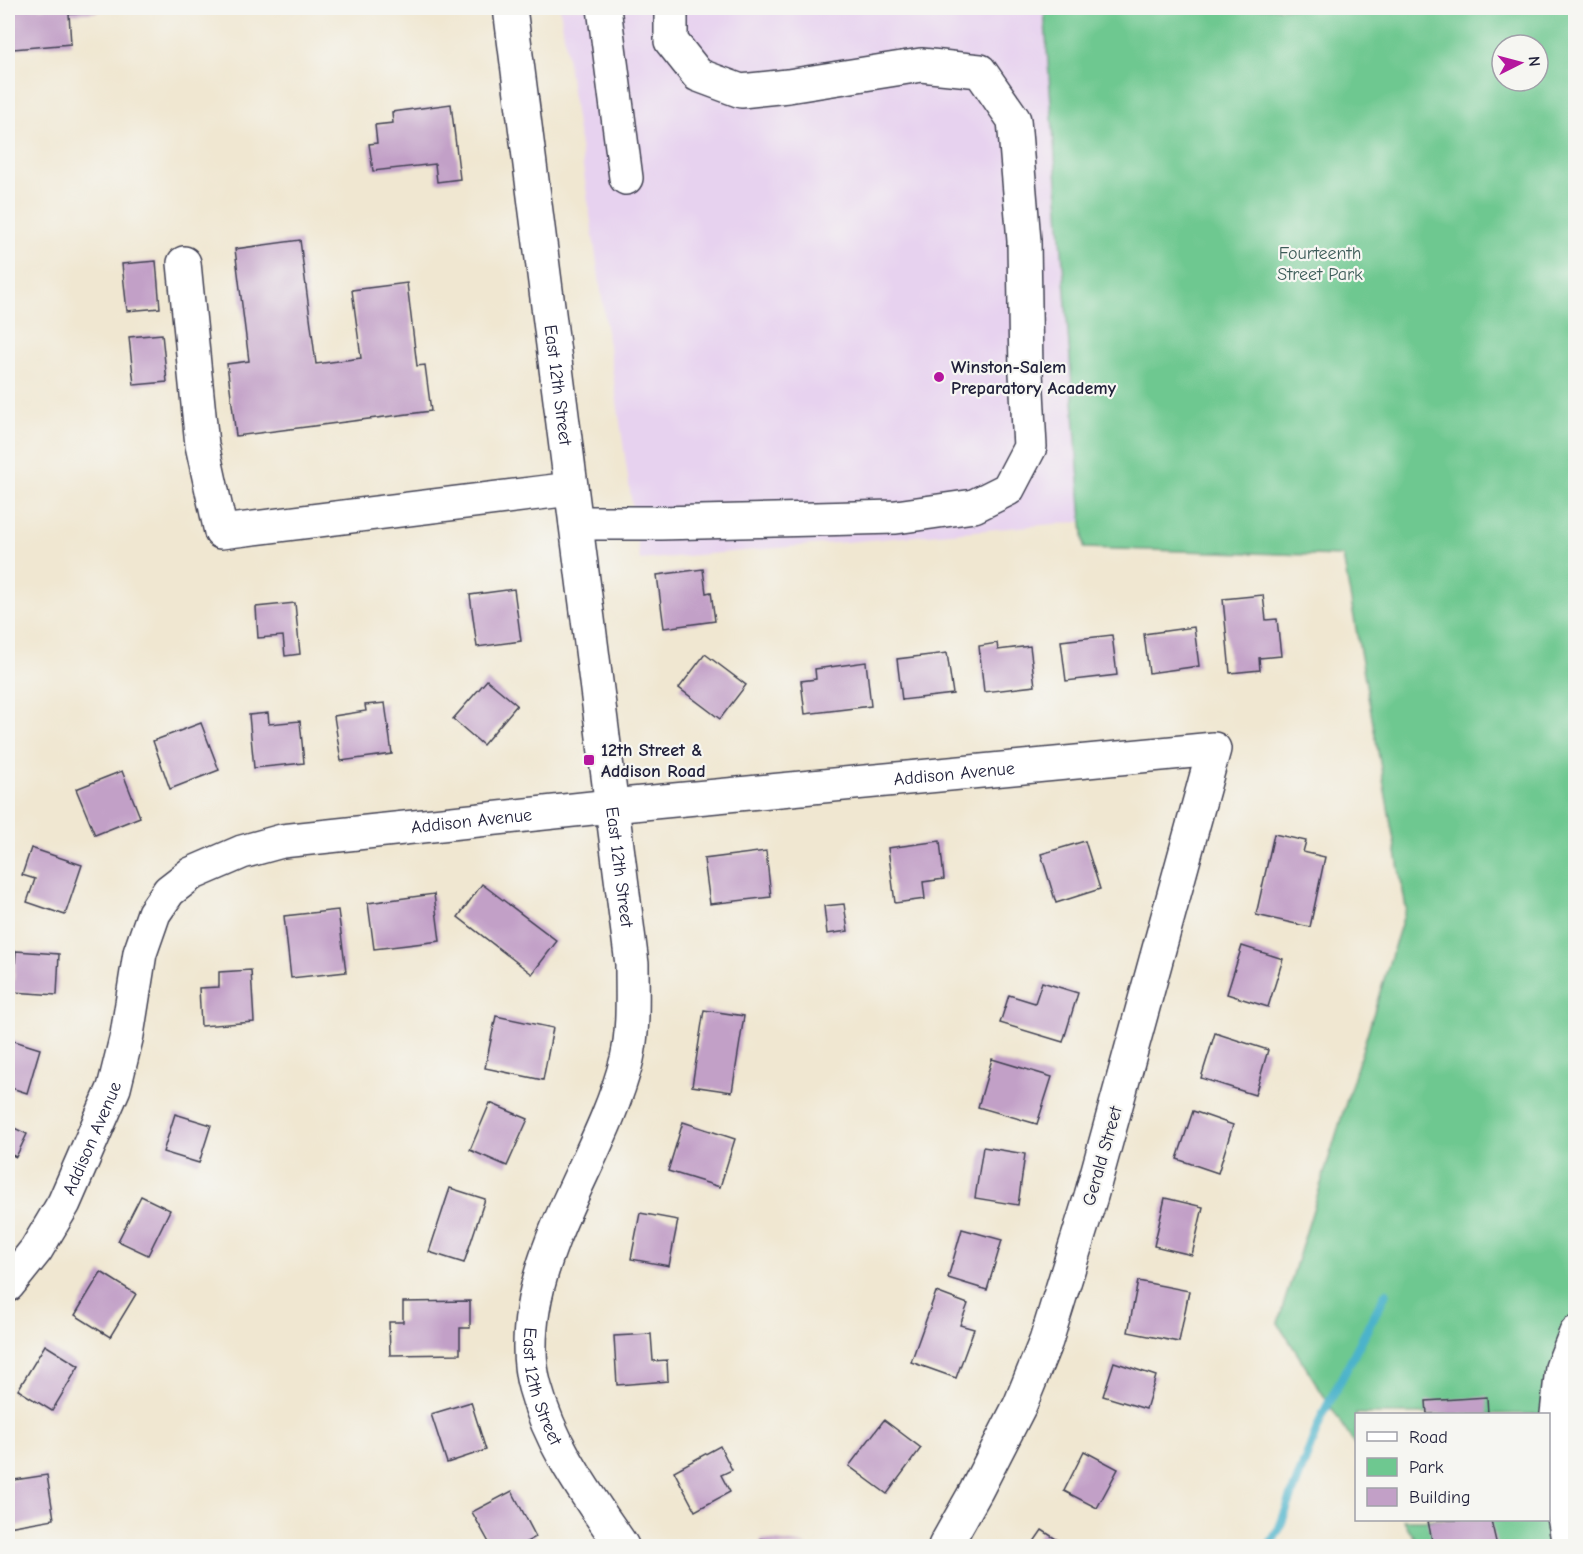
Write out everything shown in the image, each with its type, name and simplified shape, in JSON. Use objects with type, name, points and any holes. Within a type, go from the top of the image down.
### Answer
[{"type":"street","name":"East 12th Street","points":[[510,8],[632,964],[632,1018],[627,1058],[610,1110],[552,1237],[536,1291],[530,1332],[530,1359],[535,1386],[548,1426],[567,1463],[622,1546]]},
{"type":"street","points":[[604,8],[626,178]]},
{"type":"street","points":[[576,523],[896,517],[974,506],[1008,489],[1030,447],[1026,373],[1024,242],[1014,120],[980,71],[921,64],[788,86],[741,91],[698,75],[671,41],[671,8]]},
{"type":"street","points":[[184,263],[202,445],[220,532],[571,489]]},
{"type":"street","name":"Addison Avenue","points":[[8,1285],[36,1250],[64,1203],[114,1088],[127,1035],[141,953],[153,913],[169,891],[191,874],[242,852],[282,841],[611,806],[1214,749]]},
{"type":"street","name":"Gerald Street","points":[[945,1546],[1020,1405],[1046,1341],[1091,1196],[1214,749]]},
{"type":"street","points":[[1569,1546],[1553,1451],[1575,1333]]},
{"type":"shaded area","name":"Winston-Salem Preparatory Academy","points":[[560,8],[1575,8],[1575,191],[1100,520],[640,560]]},
{"type":"green space","name":"Fourteenth Street Park","points":[[1044,8],[1575,8],[1575,1546],[1420,1546],[1404,1521],[1550,1521],[1550,1413],[1355,1413],[1355,1445],[1278,1323],[1406,908],[1343,556],[1084,548]]},
{"type":"building","points":[[9,8],[99,8],[99,12],[69,14],[71,44],[13,49]]},
{"type":"building","points":[[451,104],[460,179],[437,182],[435,164],[373,171],[369,144],[377,143],[375,125],[393,123],[392,112]]},
{"type":"building","points":[[300,240],[316,364],[361,358],[352,290],[407,283],[417,366],[425,365],[431,411],[236,436],[227,364],[249,361],[235,249]]},
{"type":"building","points":[[156,261],[160,308],[127,311],[122,264]]},
{"type":"building","points":[[162,334],[167,382],[134,385],[129,337]]},
{"type":"building","points":[[703,569],[706,593],[711,592],[715,621],[664,628],[657,575]]},
{"type":"building","points":[[514,589],[521,641],[477,647],[470,595]]},
{"type":"building","points":[[1263,595],[1266,620],[1277,619],[1281,656],[1259,658],[1260,670],[1230,673],[1223,599]]},
{"type":"building","points":[[295,603],[300,654],[285,656],[283,636],[258,638],[256,607]]},
{"type":"building","points":[[1194,627],[1199,666],[1149,673],[1144,634]]},
{"type":"building","points":[[1112,635],[1117,675],[1066,681],[1061,641]]},
{"type":"building","points":[[997,643],[998,650],[1030,646],[1035,686],[984,692],[979,646]]},
{"type":"building","points":[[947,653],[953,694],[902,700],[897,659]]},
{"type":"building","points":[[705,654],[746,685],[720,719],[679,688]]},
{"type":"building","points":[[866,662],[871,706],[805,714],[801,681],[816,679],[815,669]]},
{"type":"building","points":[[487,680],[517,705],[483,745],[453,719]]},
{"type":"building","points":[[385,703],[392,754],[341,761],[334,716],[366,711],[365,705]]},
{"type":"building","points":[[268,713],[269,724],[300,721],[304,763],[254,768],[249,715]]},
{"type":"building","points":[[201,723],[219,770],[170,789],[153,741]]},
{"type":"building","points":[[122,771],[140,817],[95,835],[76,789]]},
{"type":"building","points":[[1274,834],[1306,841],[1303,852],[1325,857],[1310,927],[1256,915]]},
{"type":"building","points":[[940,841],[944,879],[923,882],[925,899],[895,903],[888,848]]},
{"type":"building","points":[[1085,841],[1100,889],[1056,903],[1041,854]]},
{"type":"building","points":[[31,848],[82,865],[65,915],[27,902],[35,879],[22,875]]},
{"type":"building","points":[[766,851],[771,897],[710,904],[704,859]]},
{"type":"building","points":[[482,884],[557,941],[532,974],[458,917]]},
{"type":"building","points":[[434,894],[440,941],[374,949],[368,903]]},
{"type":"building","points":[[844,904],[848,931],[827,934],[824,906]]},
{"type":"building","points":[[338,910],[346,972],[291,978],[284,916]]},
{"type":"building","points":[[1242,946],[1283,959],[1268,1007],[1227,994]]},
{"type":"building","points":[[16,951],[59,954],[57,995],[13,992]]},
{"type":"building","points":[[251,970],[254,1022],[201,1026],[199,988],[219,987],[219,972]]},
{"type":"building","points":[[1042,982],[1078,993],[1063,1042],[1000,1023],[1009,995],[1035,1003]]},
{"type":"building","points":[[704,1010],[744,1016],[732,1092],[692,1086]]},
{"type":"building","points":[[496,1016],[553,1028],[543,1080],[485,1068]]},
{"type":"building","points":[[1215,1033],[1268,1050],[1255,1095],[1201,1078]]},
{"type":"building","points":[[8,1039],[40,1049],[27,1093],[8,1087]]},
{"type":"building","points":[[992,1059],[1052,1077],[1037,1124],[978,1107]]},
{"type":"building","points":[[490,1103],[528,1119],[507,1166],[470,1150]]},
{"type":"building","points":[[1193,1111],[1233,1125],[1218,1173],[1177,1159]]},
{"type":"building","points":[[175,1114],[211,1125],[199,1163],[163,1152]]},
{"type":"building","points":[[683,1122],[735,1139],[720,1187],[668,1171]]},
{"type":"building","points":[[8,1125],[27,1134],[16,1157],[8,1153]]},
{"type":"building","points":[[983,1147],[1025,1154],[1018,1205],[975,1198]]},
{"type":"building","points":[[450,1188],[485,1199],[464,1263],[429,1252]]},
{"type":"building","points":[[141,1196],[170,1210],[148,1255],[118,1241]]},
{"type":"building","points":[[1165,1198],[1203,1207],[1192,1255],[1154,1246]]},
{"type":"building","points":[[640,1213],[678,1220],[669,1266],[631,1259]]},
{"type":"building","points":[[962,1229],[1002,1240],[987,1290],[948,1278]]},
{"type":"building","points":[[101,1272],[136,1294],[110,1337],[75,1315]]},
{"type":"building","points":[[1138,1281],[1189,1291],[1179,1342],[1128,1332]]},
{"type":"building","points":[[936,1292],[968,1304],[960,1325],[974,1329],[956,1378],[911,1362]]},
{"type":"building","points":[[470,1301],[470,1328],[460,1328],[460,1354],[390,1355],[389,1322],[403,1322],[403,1302]]},
{"type":"building","points":[[651,1334],[653,1361],[667,1360],[668,1381],[617,1385],[614,1336]]},
{"type":"building","points":[[45,1345],[79,1366],[52,1411],[18,1390]]},
{"type":"building","points":[[1114,1362],[1156,1376],[1146,1409],[1103,1396]]},
{"type":"building","points":[[1487,1397],[1488,1413],[1427,1413],[1426,1401]]},
{"type":"building","points":[[471,1402],[486,1450],[447,1463],[431,1414]]},
{"type":"building","points":[[884,1420],[921,1448],[887,1494],[849,1466]]},
{"type":"building","points":[[720,1446],[732,1470],[721,1475],[730,1492],[695,1511],[674,1471]]},
{"type":"building","points":[[1084,1451],[1118,1469],[1097,1508],[1064,1491]]},
{"type":"building","points":[[47,1475],[54,1519],[8,1527],[8,1481]]},
{"type":"building","points":[[512,1491],[536,1537],[519,1546],[491,1546],[472,1512]]},
{"type":"building","points":[[1428,1521],[1491,1521],[1497,1546],[1433,1546]]},
{"type":"building","points":[[1042,1530],[1067,1546],[1031,1546]]},
{"type":"building","points":[[761,1539],[805,1545],[805,1546],[760,1546]]},
{"type":"waterway","points":[[1269,1546],[1279,1529],[1322,1416],[1386,1293]]},
{"type":"place","name":"Winston-Salem Preparatory Academy","points":[[939,377]]},
{"type":"place","name":"12th Street & Addison Road","points":[[589,760]]}]
